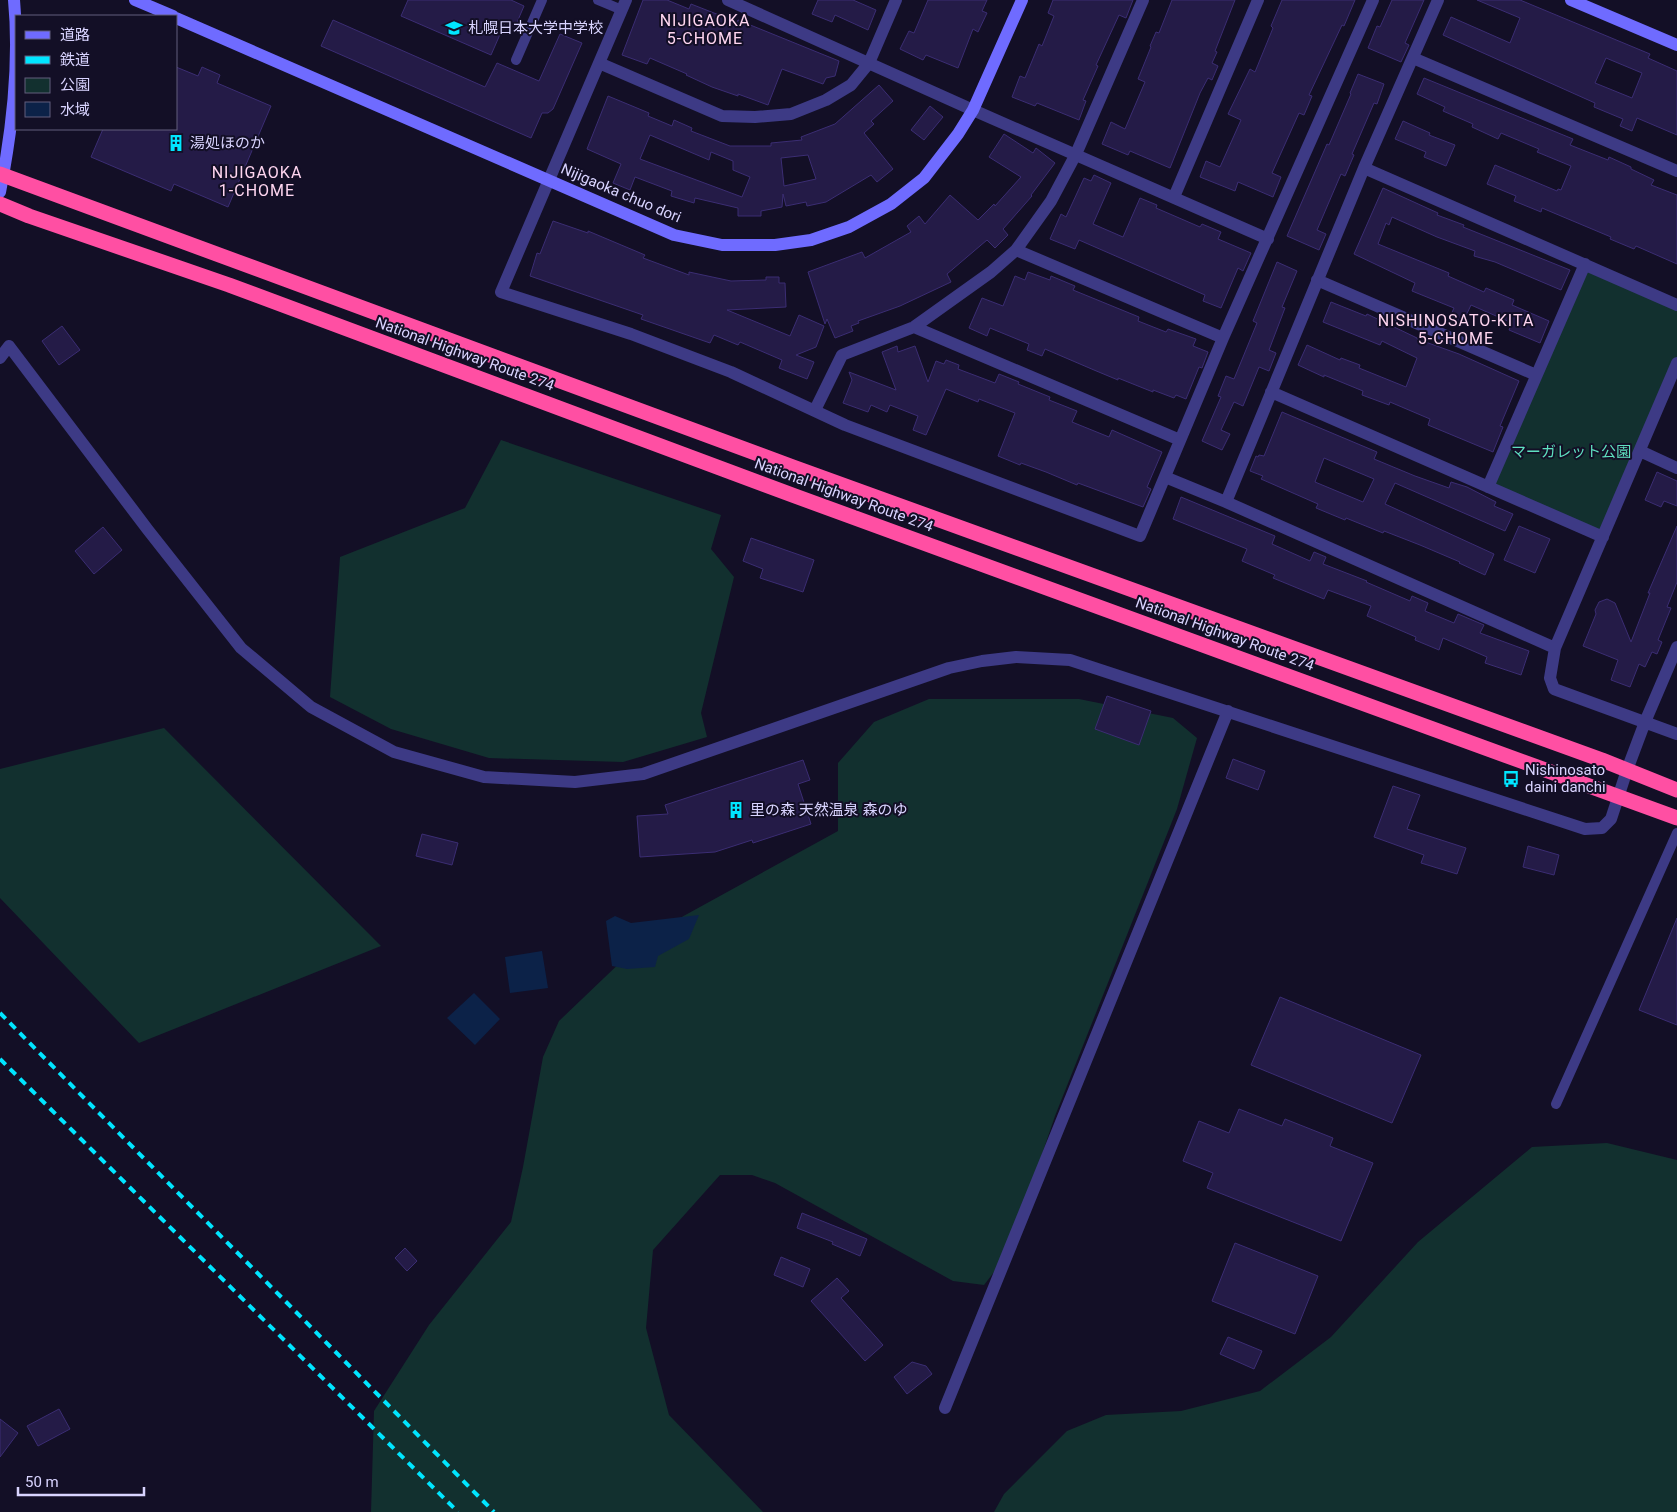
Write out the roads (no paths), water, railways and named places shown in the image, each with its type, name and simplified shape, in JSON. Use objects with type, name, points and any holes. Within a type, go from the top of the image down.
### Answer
[{"type":"highway","name":"National Highway Route 274","points":[[2,174],[784,464],[1627,770],[1677,790]]},
{"type":"highway","name":"National Highway Route 274","points":[[0,204],[29,216],[229,285],[795,496],[1677,818]]},
{"type":"street","points":[[0,192],[9,142],[15,57],[14,0]]},
{"type":"street","points":[[135,0],[171,15]]},
{"type":"street","points":[[728,0],[973,110],[1268,238]]},
{"type":"street","points":[[599,63],[722,116],[755,117],[791,114],[826,100],[851,85],[869,63],[896,0]]},
{"type":"street","name":"Nijigaoka chuo dori","points":[[178,19],[674,235],[722,245],[776,245],[811,240],[848,227],[891,204],[924,178],[958,134],[973,110],[1022,0]]},
{"type":"street","points":[[815,410],[842,355],[914,327],[991,272],[1016,250],[1051,201],[1076,154],[1143,0]]},
{"type":"street","points":[[1174,197],[1258,0]]},
{"type":"street","points":[[624,5],[501,292],[631,334],[731,372],[845,425],[1140,536],[1223,338],[1373,0]]},
{"type":"street","points":[[1226,502],[1364,168],[1438,0]]},
{"type":"street","points":[[1571,0],[1677,45]]},
{"type":"street","points":[[1413,58],[1677,171]]},
{"type":"street","points":[[1364,168],[1677,305]]},
{"type":"street","points":[[1016,250],[1223,338]]},
{"type":"street","points":[[1488,487],[1585,264]]},
{"type":"street","points":[[1318,280],[1536,375]]},
{"type":"street","points":[[914,327],[1180,440]]},
{"type":"street","points":[[0,358],[9,346],[148,530],[241,648],[311,707],[394,752],[484,777],[575,782],[643,774],[949,668],[982,661],[1016,657],[1070,660],[1585,829],[1602,828],[1611,819],[1645,722],[1677,647]]},
{"type":"street","points":[[1677,363],[1555,648],[1550,678],[1554,689],[1677,734]]},
{"type":"street","points":[[1271,392],[1603,537]]},
{"type":"street","points":[[1640,451],[1677,468]]},
{"type":"street","points":[[1165,477],[1226,502],[1555,648]]},
{"type":"street","points":[[945,1408],[1228,712]]},
{"type":"lane","points":[[516,60],[542,0]]},
{"type":"lane","points":[[598,0],[624,5]]},
{"type":"lane","points":[[1556,1104],[1677,833]]},
{"type":"water","points":[[699,915],[689,939],[658,956],[655,967],[627,969],[612,966],[606,921],[615,916],[631,923]]},
{"type":"water","points":[[542,951],[548,988],[510,993],[505,957]]},
{"type":"water","points":[[474,993],[500,1019],[475,1045],[447,1018]]},
{"type":"railway","points":[[0,1013],[494,1512]]},
{"type":"railway","points":[[0,1059],[458,1512]]},
{"type":"place","name":"札幌日本大学中学校","points":[[454,28]]},
{"type":"place","name":"湯処ほのか","points":[[176,143]]},
{"type":"place","name":"Nishinosato daini danchi","points":[[1511,779]]},
{"type":"place","name":"里の森 天然温泉 森のゆ","points":[[736,810]]},
{"type":"district","name":"NIJIGAOKA 5-CHOME","points":[[705,29]]},
{"type":"district","name":"NIJIGAOKA 1-CHOME","points":[[257,181]]},
{"type":"district","name":"NISHINOSATO-KITA 5-CHOME","points":[[1456,329]]},
{"type":"park label","name":"マーガレット公園","points":[[1571,452]]}]
